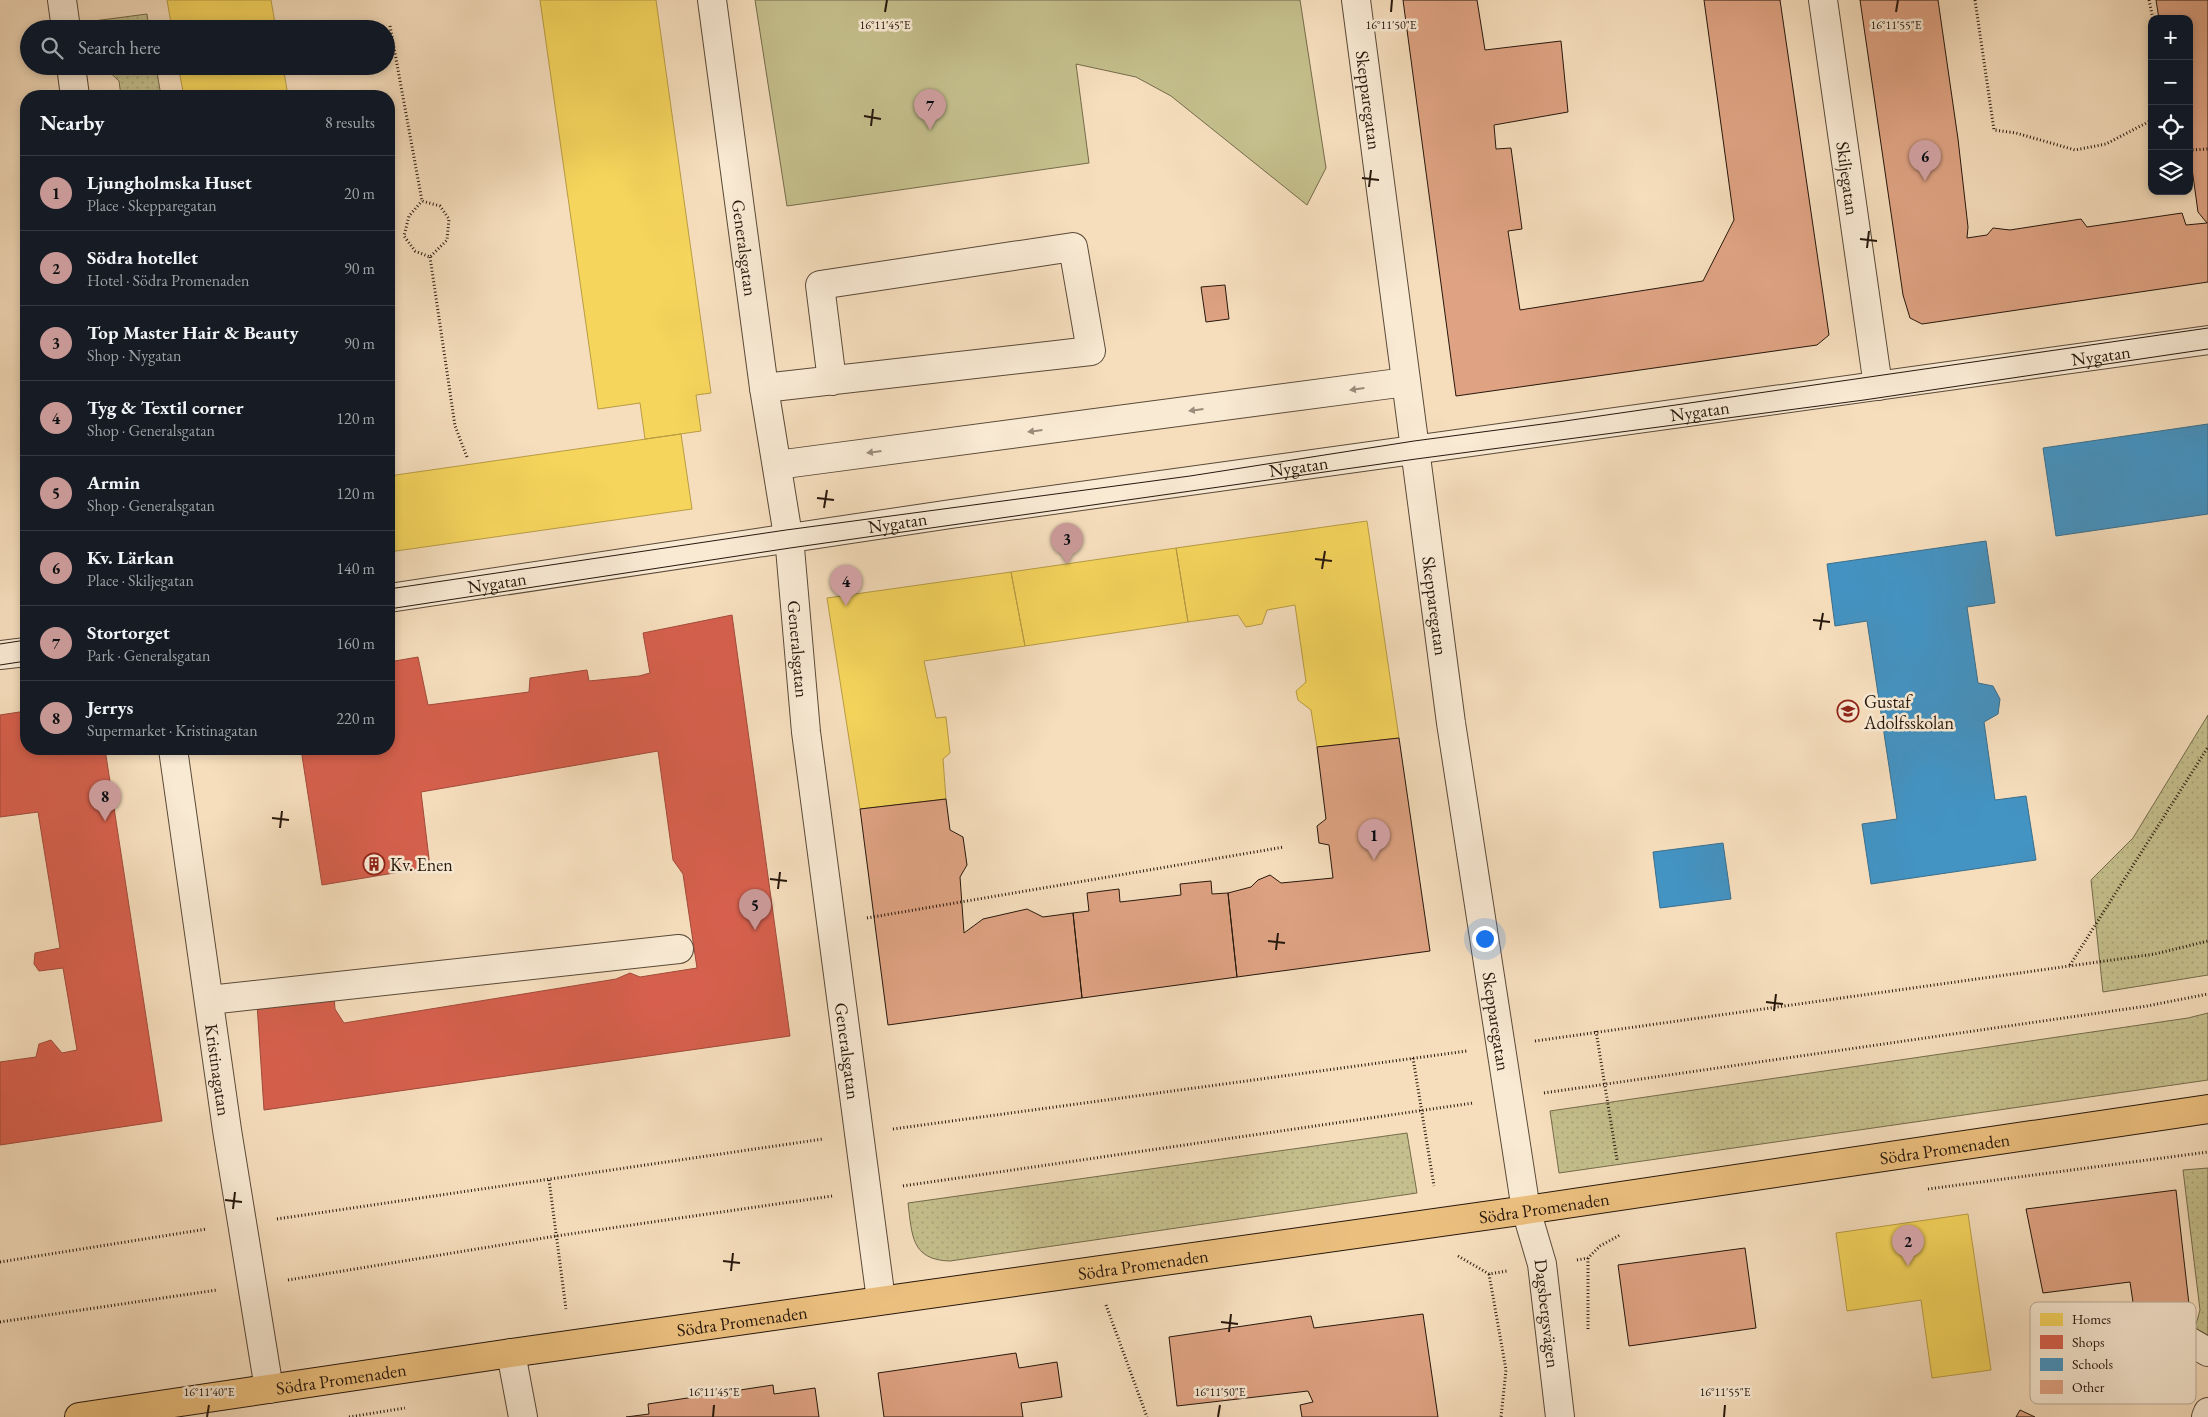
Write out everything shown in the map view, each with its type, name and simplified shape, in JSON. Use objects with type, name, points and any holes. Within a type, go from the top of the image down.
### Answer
[{"type":"main road","name":"Södra Promenaden","points":[[79,1417],[881,1300],[1526,1210],[2208,1109]]},
{"type":"street","points":[[62,0],[65,20]]},
{"type":"street","name":"Generalsgatan","points":[[712,0],[764,388],[788,538],[806,732],[881,1300]]},
{"type":"street","name":"Skepparegatan","points":[[1356,0],[1451,723],[1526,1210]]},
{"type":"street","name":"Skiljegatan","points":[[1822,0],[1878,386]]},
{"type":"street","points":[[72,75],[74,90]]},
{"type":"street","points":[[764,388],[832,381],[1091,351],[1073,247],[820,285],[832,381]]},
{"type":"street","name":"Nygatan","points":[[395,597],[788,538],[2208,340]]},
{"type":"street","points":[[777,465],[1406,382]]},
{"type":"street","points":[[0,655],[20,653]]},
{"type":"street","name":"Kristinagatan","points":[[174,755],[227,1130],[269,1389]]},
{"type":"street","points":[[209,1000],[680,949]]},
{"type":"street","name":"Dagsbergsvägen","points":[[1526,1210],[1542,1264],[1560,1417]]},
{"type":"street","points":[[2196,1345],[2208,1352]]},
{"type":"street","points":[[511,1353],[523,1417]]},
{"type":"street","points":[[2206,1417],[2208,1412]]},
{"type":"path","points":[[1975,0],[1994,130],[2016,133],[2075,150],[2106,144],[2148,122]]},
{"type":"path","points":[[2150,0],[2152,15]]},
{"type":"path","points":[[395,53],[422,201]]},
{"type":"path","points":[[2193,150],[2208,148]]},
{"type":"path","points":[[422,201],[440,206],[449,219],[447,240],[430,257]]},
{"type":"path","points":[[422,201],[409,216],[404,236],[415,251],[430,257]]},
{"type":"path","points":[[430,257],[455,426],[466,457]]},
{"type":"path","points":[[2070,966],[2208,747]]},
{"type":"path","points":[[832,924],[1284,847]]},
{"type":"path","points":[[0,1262],[243,1224],[859,1134],[2155,954],[2208,941]]},
{"type":"path","points":[[0,1322],[252,1285],[556,1236],[2146,1006],[2208,994]]},
{"type":"path","points":[[1588,1258],[1600,1246],[1612,1238],[1628,1232],[1596,1031]]},
{"type":"path","points":[[1413,1058],[1445,1258],[1458,1256],[1489,1274],[1506,1370],[1501,1417]]},
{"type":"path","points":[[549,1180],[556,1236]]},
{"type":"path","points":[[1096,1306],[1106,1304],[1147,1417]]},
{"type":"path","points":[[349,1417],[414,1406]]},
{"type":"shaded area","points":[[755,0],[1300,0],[1326,168],[1307,205],[1171,96],[1136,77],[1076,64],[1089,163],[787,206]]},
{"type":"shaded area","points":[[147,14],[148,20],[101,20]]},
{"type":"shaded area","points":[[113,75],[158,75],[160,90],[120,90],[119,81]]},
{"type":"shaded area","points":[[2208,715],[2208,975],[2103,992],[2091,880],[2133,838]]},
{"type":"shaded area","points":[[2208,1013],[2208,1080],[1559,1173],[1550,1111],[2188,1018]]},
{"type":"shaded area","points":[[1407,1133],[1417,1193],[950,1261],[937,1260],[921,1251],[916,1244],[911,1225],[908,1203]]},
{"type":"shaded area","points":[[2208,1168],[2208,1345],[2196,1337],[2196,1324],[2200,1310],[2183,1170]]},
{"type":"building: Homes","points":[[167,0],[271,0],[274,20],[170,20]]},
{"type":"building: Homes","points":[[540,0],[656,0],[711,393],[696,395],[701,431],[645,439],[640,403],[598,409]]},
{"type":"building: Homes","points":[[180,75],[284,75],[287,90],[183,90]]},
{"type":"building: Homes","points":[[681,434],[692,509],[395,551],[395,475]]},
{"type":"building: Homes","points":[[1367,521],[1399,738],[1317,747],[1311,710],[1298,700],[1296,691],[1306,682],[1295,605],[1267,610],[1262,624],[1246,627],[1238,615],[1188,622],[1176,548]]},
{"type":"building: Homes","points":[[1176,548],[1188,622],[1025,646],[1011,572]]},
{"type":"building: Homes","points":[[1011,572],[1025,646],[924,661],[936,718],[946,717],[950,753],[943,759],[946,799],[860,809],[827,598]]},
{"type":"building: Homes","points":[[1968,1214],[1991,1370],[1932,1378],[1921,1300],[1847,1311],[1836,1233]]},
{"type":"building: Shops","name":"Kv. Enen","points":[[732,615],[790,1036],[264,1110],[257,1004],[334,995],[335,1009],[344,1023],[616,979],[630,973],[640,977],[697,968],[683,874],[673,860],[658,751],[421,792],[430,867],[322,885],[302,755],[395,755],[395,661],[418,657],[428,705],[529,692],[530,678],[587,670],[589,681],[639,676],[650,673],[643,633]]},
{"type":"building: Shops","points":[[20,712],[20,755],[106,755],[162,1121],[0,1145],[0,1062],[36,1057],[39,1044],[51,1040],[62,1053],[77,1050],[63,968],[39,971],[34,964],[35,953],[60,948],[38,812],[0,817],[0,715]]},
{"type":"building: Schools","points":[[2208,424],[2208,514],[2056,536],[2043,448]]},
{"type":"building: Schools","points":[[1986,541],[1995,603],[1967,607],[1978,683],[1993,686],[2000,699],[1998,714],[1984,722],[1995,800],[2026,796],[2036,860],[1871,884],[1862,824],[1897,819],[1867,621],[1835,626],[1827,564]]},
{"type":"building: Schools","points":[[1723,843],[1731,899],[1660,908],[1653,852]]},
{"type":"building: Other","points":[[1403,0],[1477,0],[1485,50],[1561,41],[1568,112],[1494,125],[1496,149],[1511,148],[1522,229],[1508,231],[1520,310],[1703,281],[1734,220],[1704,0],[1780,0],[1829,335],[1817,345],[1456,396]]},
{"type":"building: Other","points":[[1860,0],[1938,0],[1958,139],[1968,227],[1967,238],[1987,235],[1993,228],[2010,230],[2081,219],[2087,227],[2182,213],[2186,225],[2207,223],[2198,212],[2193,176],[2193,15],[2158,15],[2156,0],[2208,0],[2208,282],[1922,324],[1910,318],[1903,295]]},
{"type":"building: Other","points":[[1225,285],[1229,319],[1206,322],[1201,287]]},
{"type":"building: Other","points":[[1399,738],[1430,951],[1237,977],[1228,893],[1251,887],[1258,880],[1270,875],[1281,883],[1333,878],[1329,845],[1319,843],[1317,826],[1326,819],[1317,747]]},
{"type":"building: Other","points":[[946,799],[950,830],[963,837],[967,865],[960,877],[964,933],[983,919],[1027,909],[1043,917],[1073,913],[1082,998],[888,1025],[860,809]]},
{"type":"building: Other","points":[[1211,881],[1212,894],[1228,893],[1237,977],[1082,998],[1073,913],[1089,911],[1087,893],[1119,889],[1120,902],[1181,895],[1180,884]]},
{"type":"building: Other","points":[[2176,1190],[2189,1302],[2133,1302],[2130,1282],[2043,1293],[2026,1209]]},
{"type":"building: Other","points":[[1745,1248],[1756,1328],[1629,1346],[1618,1265]]},
{"type":"building: Other","points":[[1423,1314],[1438,1417],[1302,1417],[1300,1405],[1313,1402],[1308,1391],[1177,1406],[1169,1337],[1311,1316],[1314,1328]]},
{"type":"building: Other","points":[[1016,1353],[1019,1368],[1057,1362],[1062,1397],[1021,1403],[1023,1417],[884,1417],[878,1373]]},
{"type":"building: Other","points":[[773,1385],[774,1394],[815,1388],[819,1417],[626,1417],[649,1414],[648,1404]]},
{"type":"building: Other","points":[[2020,1410],[2035,1417],[2016,1417]]},
{"type":"tram line","points":[[395,588],[786,530],[1190,476],[1414,441],[2208,328]]},
{"type":"tram line","points":[[395,608],[790,548],[1416,459],[1864,400],[2208,349]]},
{"type":"tram line","points":[[0,644],[20,641]]},
{"type":"tram line","points":[[0,665],[20,662]]},
{"type":"place","name":"Stortorget","points":[[930,130]]},
{"type":"place","name":"Kv. Lärkan","points":[[1925,181]]},
{"type":"place","name":"Top Master Hair & Beauty","points":[[1067,564]]},
{"type":"place","name":"Tyg & Textil corner","points":[[846,606]]},
{"type":"place","name":"Gustaf Adolfsskolan","points":[[1848,711]]},
{"type":"place","name":"Jerrys","points":[[105,821]]},
{"type":"place","name":"Ljungholmska Huset","points":[[1374,860]]},
{"type":"place","name":"Kv. Enen","points":[[374,864]]},
{"type":"place","name":"Armin","points":[[755,930]]},
{"type":"place","name":"Södra hotellet","points":[[1908,1266]]}]
